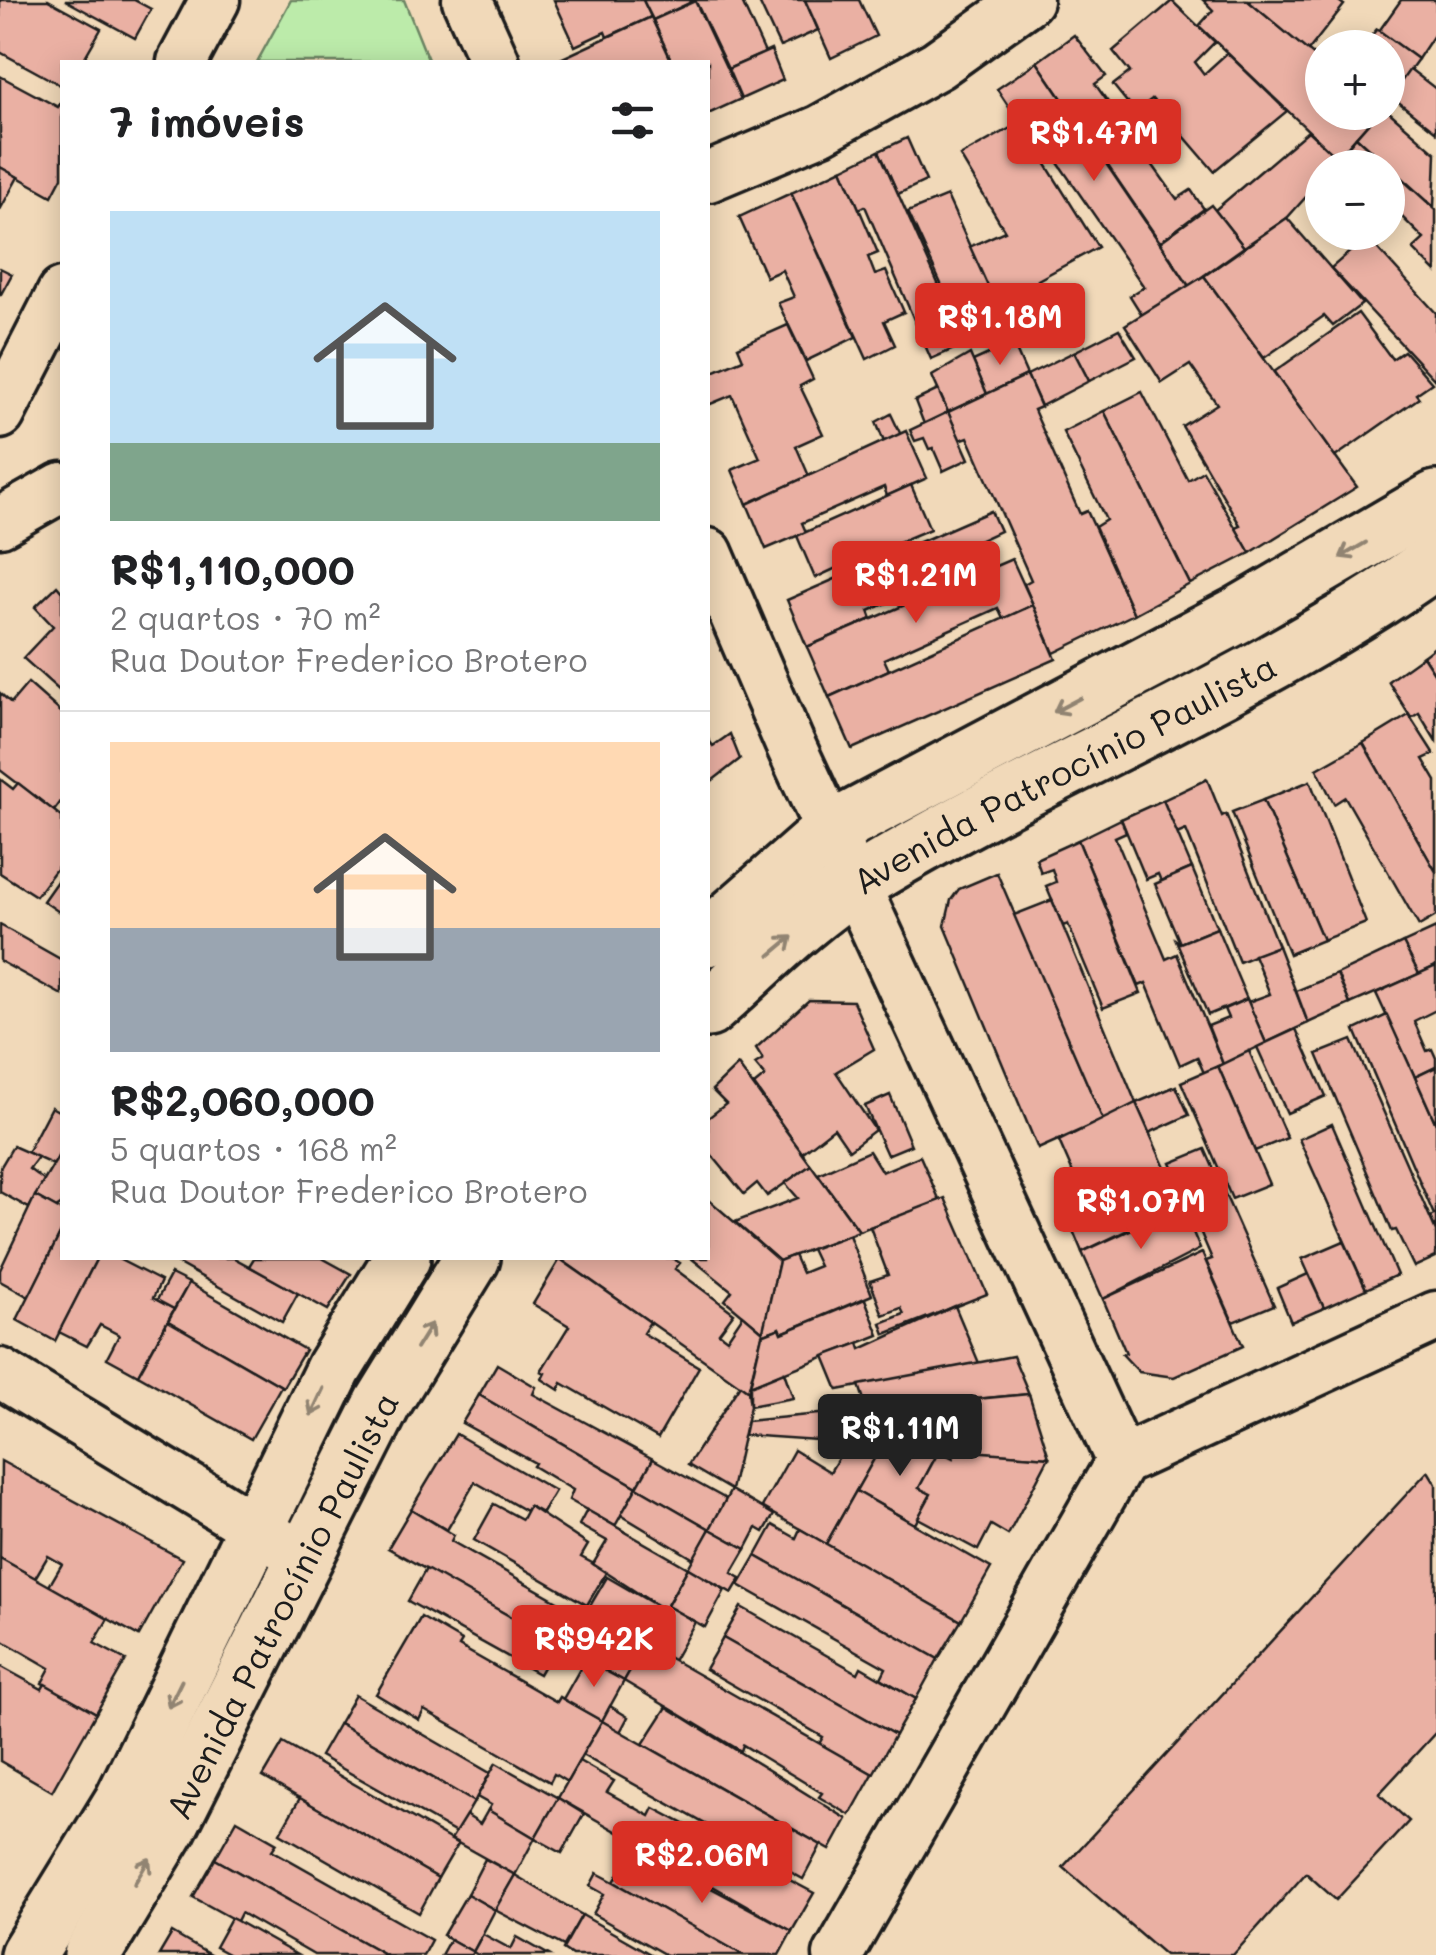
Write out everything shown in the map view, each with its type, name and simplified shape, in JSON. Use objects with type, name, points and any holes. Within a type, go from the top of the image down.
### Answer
[{"type":"street","points":[[183,60],[215,0]]},
{"type":"street","points":[[467,0],[493,60]]},
{"type":"street","points":[[710,176],[820,130],[937,65],[1028,0]]},
{"type":"street","points":[[0,414],[60,297]]},
{"type":"street","points":[[0,522],[60,489]]},
{"type":"street","name":"Avenida Patrocínio Paulista","points":[[710,936],[831,830],[1238,615],[1436,499]]},
{"type":"street","points":[[710,558],[1120,1462]]},
{"type":"street","name":"Avenida Patrocínio Paulista","points":[[710,1007],[855,884],[1266,665],[1386,596],[1436,560]]},
{"type":"street","name":"Avenida Patrocínio Paulista","points":[[28,1955],[122,1802],[334,1368],[401,1260]]},
{"type":"street","name":"Avenida Patrocínio Paulista","points":[[92,1955],[168,1828],[383,1403],[471,1260]]},
{"type":"street","points":[[838,1955],[1120,1462],[1436,1316]]},
{"type":"street","points":[[0,1373],[304,1558]]},
{"type":"green space","points":[[291,0],[404,0],[428,60],[258,60]]},
{"type":"building","points":[[0,0],[48,0],[101,29],[83,60],[60,60],[60,85],[0,52]]},
{"type":"building","points":[[65,0],[134,0],[151,9],[135,38]]},
{"type":"building","points":[[554,0],[643,0],[651,17],[575,46]]},
{"type":"building","points":[[643,0],[696,0],[653,20]]},
{"type":"building","points":[[695,0],[741,0],[765,53],[728,69]]},
{"type":"building","points":[[758,0],[805,0],[818,30],[780,47]]},
{"type":"building","points":[[805,0],[859,0],[876,36],[831,58]]},
{"type":"building","points":[[1203,0],[1247,0],[1305,48],[1305,127],[1199,26],[1213,10]]},
{"type":"building","points":[[1247,0],[1337,0],[1344,5],[1324,30],[1305,30],[1305,48]]},
{"type":"building","points":[[1401,0],[1436,0],[1436,32],[1418,59],[1405,50],[1405,30],[1380,30]]},
{"type":"building","points":[[695,1],[741,99],[710,113],[710,60],[671,60],[653,20]]},
{"type":"building","points":[[1172,1],[1215,42],[1195,62],[1204,74],[1227,53],[1287,111],[1214,171],[1152,99],[1135,112],[1113,85],[1130,72],[1113,51]]},
{"type":"building","points":[[651,17],[671,60],[558,60]]},
{"type":"building","points":[[1074,35],[1106,76],[1095,84],[1115,112],[1128,102],[1141,119],[1127,129],[1177,199],[1191,190],[1204,209],[1160,242],[1037,62]]},
{"type":"building","points":[[1405,49],[1418,59],[1405,77]]},
{"type":"building","points":[[771,50],[783,80],[741,99],[728,69]]},
{"type":"building","points":[[1037,62],[1189,286],[1142,315],[1130,296],[1144,287],[1036,131],[1028,136],[997,89]]},
{"type":"building","points":[[1410,69],[1436,89],[1436,132],[1405,107],[1405,76]]},
{"type":"building","points":[[0,76],[58,107],[60,104],[60,181],[52,196],[0,167]]},
{"type":"building","points":[[1020,123],[1098,247],[1038,280],[1047,297],[1002,320],[969,247],[1005,231],[960,156]]},
{"type":"building","points":[[1405,126],[1436,153],[1434,207],[1405,181],[1405,150],[1370,150],[1356,137],[1362,130],[1405,130]]},
{"type":"building","points":[[1308,130],[1362,130],[1344,150],[1329,150]]},
{"type":"building","points":[[1308,131],[1328,150],[1305,150],[1305,198],[1287,218],[1244,247],[1215,210]]},
{"type":"building","points":[[1356,137],[1370,150],[1345,150]]},
{"type":"building","points":[[907,138],[926,181],[898,194],[879,151]]},
{"type":"building","points":[[879,151],[965,344],[931,359],[865,206],[859,209],[842,169]]},
{"type":"building","points":[[0,167],[18,177],[0,210]]},
{"type":"building","points":[[842,169],[878,253],[868,257],[875,275],[886,271],[904,312],[884,321],[895,345],[867,359],[791,193]]},
{"type":"building","points":[[1405,182],[1436,210],[1436,272],[1413,249],[1424,239],[1405,220]]},
{"type":"building","points":[[791,193],[856,337],[806,361],[778,303],[794,297],[782,270],[766,277],[739,217]]},
{"type":"building","points":[[947,196],[991,293],[953,310],[908,212]]},
{"type":"building","points":[[1211,205],[1244,247],[1189,286],[1160,242]]},
{"type":"building","points":[[1287,218],[1305,239],[1305,250],[1315,250],[1362,304],[1333,326],[1324,316],[1264,358],[1204,276]]},
{"type":"building","points":[[1352,250],[1379,250],[1436,313],[1435,380],[1331,268]]},
{"type":"building","points":[[0,268],[12,274],[0,296]]},
{"type":"building","points":[[1204,276],[1357,487],[1250,553],[1235,527],[1240,525],[1182,426],[1217,404],[1190,365],[1162,383],[1125,325]]},
{"type":"building","points":[[1358,313],[1392,359],[1404,351],[1432,383],[1416,394],[1419,398],[1335,457],[1274,372]]},
{"type":"building","points":[[788,325],[813,379],[800,386],[823,434],[796,446],[809,476],[747,504],[732,470],[760,458],[732,395],[710,404],[710,373],[743,359],[738,347]]},
{"type":"building","points":[[1119,329],[1136,357],[1089,381],[1074,352]]},
{"type":"building","points":[[1013,343],[1027,375],[987,394],[973,361]]},
{"type":"building","points":[[1074,352],[1089,381],[1041,406],[1027,375]]},
{"type":"building","points":[[970,354],[987,394],[948,412],[932,376]]},
{"type":"building","points":[[1027,375],[1041,407],[1034,410],[1080,514],[1087,511],[1134,614],[1054,653],[1024,584],[1031,580],[968,437],[960,440],[948,412]]},
{"type":"building","points":[[938,390],[948,412],[924,424],[915,401]]},
{"type":"building","points":[[1142,392],[1188,480],[1203,471],[1250,553],[1190,584],[1104,411]]},
{"type":"building","points":[[1104,411],[1190,584],[1134,614],[1095,527],[1106,520],[1063,432]]},
{"type":"building","points":[[948,412],[969,459],[943,471],[933,448],[929,449],[924,438],[915,441],[910,430]]},
{"type":"building","points":[[891,414],[901,435],[884,442],[876,422]]},
{"type":"building","points":[[906,431],[927,478],[887,496],[884,487],[802,523],[806,532],[766,549],[747,504]]},
{"type":"building","points":[[911,485],[930,529],[887,547],[890,555],[847,575],[843,565],[815,578],[797,536]]},
{"type":"building","points":[[991,511],[1000,531],[972,544],[979,562],[869,611],[872,619],[807,647],[787,600]]},
{"type":"building","points":[[1012,559],[1033,605],[1003,619],[998,608],[884,659],[889,670],[829,697],[807,647]]},
{"type":"building","points":[[57,586],[60,590],[60,691],[23,658],[53,626],[35,607]]},
{"type":"building","points":[[1033,605],[1056,659],[852,749],[829,697]]},
{"type":"building","points":[[1436,646],[1436,676],[1423,656]]},
{"type":"building","points":[[1423,656],[1436,676],[1436,741],[1419,713],[1411,718],[1388,681]]},
{"type":"building","points":[[28,683],[60,711],[60,803],[54,811],[0,770],[0,693],[11,703]]},
{"type":"building","points":[[1409,715],[1434,754],[1423,759],[1436,781],[1436,872],[1363,743]]},
{"type":"building","points":[[730,734],[740,759],[710,782],[710,742],[713,746]]},
{"type":"building","points":[[1363,743],[1436,872],[1436,916],[1419,926],[1345,797],[1334,804],[1317,769]]},
{"type":"building","points":[[0,779],[13,789],[18,783],[60,815],[60,864],[36,896],[0,873]]},
{"type":"building","points":[[1207,779],[1222,816],[1226,814],[1278,946],[1239,962],[1186,830],[1177,834],[1163,800]]},
{"type":"building","points":[[1310,781],[1366,923],[1323,940],[1263,800]]},
{"type":"building","points":[[1163,800],[1192,868],[1161,881],[1158,874],[1146,879],[1121,819]]},
{"type":"building","points":[[1263,800],[1323,940],[1289,954],[1232,812]]},
{"type":"building","points":[[1121,819],[1126,832],[1115,837],[1166,959],[1177,954],[1223,1064],[1204,1073],[1197,1057],[1180,1065],[1146,983],[1139,986],[1078,840]]},
{"type":"building","points":[[1078,840],[1141,993],[1103,1008],[1068,924],[1063,926],[1046,886],[1056,882],[1052,869],[1041,873],[1036,859]]},
{"type":"building","points":[[1192,868],[1217,928],[1180,943],[1155,884]]},
{"type":"building","points":[[997,873],[1103,1120],[1038,1149],[945,926],[951,900],[959,889]]},
{"type":"building","points":[[60,877],[60,913],[43,901]]},
{"type":"building","points":[[1052,900],[1136,1103],[1103,1120],[1014,915]]},
{"type":"building","points":[[0,925],[60,959],[60,994],[0,961]]},
{"type":"building","points":[[1217,928],[1247,999],[1208,1015],[1176,940],[1180,943]]},
{"type":"building","points":[[1436,928],[1436,966],[1419,974],[1403,943]]},
{"type":"building","points":[[1403,943],[1419,974],[1350,1004],[1337,974]]},
{"type":"building","points":[[1278,946],[1308,1023],[1266,1043],[1248,1002],[1270,994],[1254,955]]},
{"type":"building","points":[[1436,966],[1436,1010],[1414,1021],[1427,1051],[1432,1049],[1436,1067],[1415,1077],[1376,993]]},
{"type":"building","points":[[1337,974],[1350,1004],[1308,1023],[1296,991]]},
{"type":"building","points":[[1247,999],[1266,1043],[1223,1064],[1208,1026],[1228,1018],[1224,1009]]},
{"type":"building","points":[[809,1000],[853,1001],[874,1049],[836,1072],[875,1130],[849,1150],[834,1128],[802,1153],[754,1085],[765,1076],[755,1064],[763,1059],[756,1048]]},
{"type":"building","points":[[1387,1015],[1436,1124],[1436,1231],[1430,1217],[1434,1215],[1355,1030]]},
{"type":"building","points":[[1296,1029],[1326,1096],[1287,1113],[1257,1047]]},
{"type":"building","points":[[1352,1040],[1436,1231],[1436,1257],[1414,1267],[1396,1230],[1392,1231],[1317,1054]]},
{"type":"building","points":[[1249,1051],[1287,1138],[1255,1151],[1218,1066]]},
{"type":"building","points":[[738,1065],[811,1165],[767,1196],[757,1183],[744,1194],[710,1155],[710,1116],[726,1104],[712,1090]]},
{"type":"building","points":[[1218,1066],[1269,1184],[1232,1199],[1181,1082]]},
{"type":"building","points":[[1436,1067],[1436,1124],[1415,1077]]},
{"type":"building","points":[[1176,1086],[1189,1115],[1149,1133],[1136,1103]]},
{"type":"building","points":[[890,1095],[911,1145],[887,1155],[865,1106]]},
{"type":"building","points":[[1136,1103],[1182,1206],[1141,1225],[1130,1201],[1118,1207],[1128,1230],[1082,1252],[1066,1214],[1087,1205],[1059,1141]]},
{"type":"building","points":[[51,1107],[60,1112],[60,1152],[54,1165],[27,1153]]},
{"type":"building","points":[[1332,1124],[1397,1275],[1366,1289],[1299,1139]]},
{"type":"building","points":[[13,1146],[38,1157],[29,1169],[45,1181],[29,1208],[0,1192],[0,1168]]},
{"type":"building","points":[[1205,1149],[1274,1305],[1233,1322],[1206,1261],[1212,1259],[1171,1163]]},
{"type":"building","points":[[869,1151],[882,1172],[920,1156],[940,1201],[859,1231],[818,1174]]},
{"type":"building","points":[[60,1158],[60,1205],[56,1208],[35,1196]]},
{"type":"building","points":[[811,1165],[859,1231],[779,1261],[735,1222],[798,1198],[785,1183]]},
{"type":"building","points":[[35,1196],[60,1210],[60,1234],[29,1297],[0,1281],[0,1270]]},
{"type":"building","points":[[945,1198],[987,1294],[885,1334],[881,1323],[904,1314],[901,1308],[883,1315],[870,1281],[888,1275],[870,1227]]},
{"type":"building","points":[[710,1201],[779,1261],[763,1332],[725,1300],[732,1291],[693,1260],[710,1260]]},
{"type":"building","points":[[1182,1206],[1200,1249],[1103,1299],[1082,1252]]},
{"type":"building","points":[[60,1234],[60,1260],[96,1260],[55,1341],[17,1320]]},
{"type":"building","points":[[849,1235],[872,1295],[782,1333],[780,1328],[762,1335],[779,1261],[794,1255],[802,1273],[819,1266],[811,1249]]},
{"type":"building","points":[[1344,1241],[1366,1289],[1324,1308],[1302,1259]]},
{"type":"building","points":[[1202,1253],[1243,1346],[1174,1377],[1139,1372],[1122,1354],[1126,1353],[1103,1299]]},
{"type":"building","points":[[96,1260],[120,1260],[161,1281],[153,1298],[174,1309],[138,1375],[107,1358],[119,1335],[100,1325],[87,1346],[59,1332]]},
{"type":"building","points":[[172,1260],[238,1260],[298,1293],[282,1322]]},
{"type":"building","points":[[253,1260],[326,1260],[351,1274],[328,1310],[249,1266]]},
{"type":"building","points":[[561,1260],[650,1322],[643,1333],[699,1367],[658,1438],[562,1383],[559,1390],[542,1379],[545,1373],[541,1371],[569,1326],[533,1304]]},
{"type":"building","points":[[562,1260],[680,1263],[675,1269],[734,1313],[719,1333],[727,1339],[743,1315],[763,1332],[748,1391]]},
{"type":"building","points":[[171,1274],[189,1283],[174,1309],[157,1300]]},
{"type":"building","points":[[1308,1274],[1324,1308],[1291,1322],[1277,1288]]},
{"type":"building","points":[[189,1283],[305,1350],[283,1387],[168,1321]]},
{"type":"building","points":[[865,1299],[879,1335],[750,1386],[762,1335],[780,1328],[782,1333]]},
{"type":"building","points":[[955,1306],[979,1363],[838,1390],[824,1356],[859,1343],[861,1349]]},
{"type":"building","points":[[168,1321],[281,1386],[251,1439],[138,1375]]},
{"type":"building","points":[[1013,1356],[1029,1394],[867,1409],[859,1385]]},
{"type":"building","points":[[497,1364],[536,1387],[533,1394],[653,1459],[637,1487],[479,1395]]},
{"type":"building","points":[[784,1372],[793,1398],[750,1406],[750,1386]]},
{"type":"building","points":[[740,1385],[748,1391],[750,1406],[731,1490],[688,1465]]},
{"type":"building","points":[[1029,1394],[1049,1457],[935,1449],[928,1434],[907,1434],[905,1446],[744,1435],[747,1421]]},
{"type":"building","points":[[479,1395],[637,1487],[615,1526],[569,1500],[573,1490],[533,1466],[535,1463],[462,1423]]},
{"type":"building","points":[[456,1434],[555,1491],[542,1513],[529,1506],[526,1511],[475,1482],[447,1530],[411,1509]]},
{"type":"building","points":[[847,1443],[882,1445],[826,1544],[762,1507],[794,1450],[830,1472]]},
{"type":"building","points":[[882,1445],[957,1450],[953,1458],[939,1451],[919,1488],[931,1494],[915,1524],[856,1491]]},
{"type":"building","points":[[957,1450],[1049,1457],[1008,1535],[991,1525],[978,1550],[918,1518],[931,1494],[919,1488],[939,1451],[953,1458]]},
{"type":"building","points":[[653,1459],[726,1499],[710,1529],[637,1487]]},
{"type":"building","points":[[1,1461],[182,1559],[139,1636],[49,1586],[62,1564],[48,1556],[35,1578],[0,1558]]},
{"type":"building","points":[[1428,1471],[1436,1484],[1436,1732],[1379,1794],[1409,1821],[1336,1900],[1306,1873],[1233,1955],[1165,1955],[1063,1867]]},
{"type":"building","points":[[637,1487],[710,1529],[694,1559],[621,1515]]},
{"type":"building","points":[[731,1490],[774,1515],[764,1532],[757,1528],[746,1549],[710,1529]]},
{"type":"building","points":[[856,1491],[991,1568],[961,1621],[826,1544]]},
{"type":"building","points":[[494,1504],[522,1519],[529,1506],[588,1545],[581,1557],[607,1571],[587,1605],[474,1540]]},
{"type":"building","points":[[411,1509],[454,1535],[451,1541],[575,1611],[557,1643],[388,1548]]},
{"type":"building","points":[[587,1510],[688,1568],[664,1610],[593,1564],[607,1541],[579,1525]]},
{"type":"building","points":[[773,1525],[796,1538],[800,1529],[961,1621],[938,1659],[756,1556]]},
{"type":"building","points":[[710,1529],[746,1549],[732,1573],[741,1578],[732,1593],[688,1568]]},
{"type":"building","points":[[756,1556],[938,1659],[916,1699],[881,1678],[886,1668],[739,1585]]},
{"type":"building","points":[[0,1558],[108,1619],[94,1643],[126,1660],[96,1713],[42,1683],[50,1668],[0,1639]]},
{"type":"building","points":[[688,1568],[725,1590],[705,1627],[667,1606]]},
{"type":"building","points":[[426,1569],[557,1643],[539,1674],[408,1601]]},
{"type":"building","points":[[607,1577],[664,1610],[645,1644],[587,1611]]},
{"type":"building","points":[[667,1606],[695,1622],[673,1661],[645,1644]]},
{"type":"building","points":[[741,1607],[858,1673],[861,1667],[916,1699],[895,1735],[723,1638]]},
{"type":"building","points":[[421,1617],[462,1641],[459,1646],[557,1702],[560,1697],[602,1721],[567,1782],[554,1774],[550,1782],[424,1710],[419,1720],[376,1694]]},
{"type":"building","points":[[622,1631],[645,1644],[624,1681],[601,1668]]},
{"type":"building","points":[[723,1638],[895,1735],[873,1774],[819,1744],[823,1737],[705,1669]]},
{"type":"building","points":[[645,1644],[873,1774],[850,1815],[819,1797],[822,1793],[743,1745],[741,1751],[624,1681]]},
{"type":"building","points":[[585,1660],[624,1681],[602,1721],[563,1699]]},
{"type":"building","points":[[0,1666],[42,1689],[45,1684],[96,1713],[52,1791],[0,1761]]},
{"type":"building","points":[[355,1695],[490,1773],[474,1802],[339,1723]]},
{"type":"building","points":[[610,1706],[628,1717],[620,1732],[602,1721]]},
{"type":"building","points":[[667,1707],[847,1819],[830,1850],[643,1744]]},
{"type":"building","points":[[602,1721],[821,1845],[803,1879],[582,1755]]},
{"type":"building","points":[[339,1723],[474,1802],[456,1833],[320,1756]]},
{"type":"building","points":[[283,1743],[458,1844],[438,1878],[263,1777]]},
{"type":"building","points":[[579,1761],[614,1781],[607,1792],[650,1816],[654,1808],[814,1893],[792,1931],[558,1798]]},
{"type":"building","points":[[496,1763],[558,1798],[535,1838],[488,1810],[491,1805],[477,1797]]},
{"type":"building","points":[[300,1798],[438,1878],[419,1913],[280,1833]]},
{"type":"building","points":[[558,1798],[584,1814],[562,1853],[535,1838]]},
{"type":"building","points":[[488,1810],[535,1838],[515,1875],[451,1839],[466,1815],[480,1824]]},
{"type":"building","points":[[237,1820],[277,1843],[272,1850],[431,1940],[423,1955],[386,1955],[215,1859]]},
{"type":"building","points":[[634,1847],[792,1931],[779,1955],[743,1955],[614,1882]]},
{"type":"building","points":[[215,1859],[386,1955],[314,1955],[241,1913],[237,1921],[193,1897]]},
{"type":"building","points":[[485,1859],[515,1875],[495,1910],[467,1894]]},
{"type":"building","points":[[597,1873],[743,1955],[666,1955],[593,1914],[604,1894],[590,1886]]},
{"type":"building","points":[[515,1875],[582,1915],[564,1946],[495,1910]]},
{"type":"building","points":[[467,1894],[495,1910],[473,1952],[443,1935]]},
{"type":"building","points":[[582,1915],[652,1955],[572,1955],[563,1949]]},
{"type":"building","points":[[231,1918],[297,1955],[230,1955],[215,1947]]},
{"type":"building","points":[[172,1933],[210,1955],[159,1955]]},
{"type":"building","points":[[483,1934],[511,1949],[517,1937],[549,1955],[478,1955],[473,1952]]},
{"type":"building","points":[[450,1939],[473,1952],[441,1955]]}]
